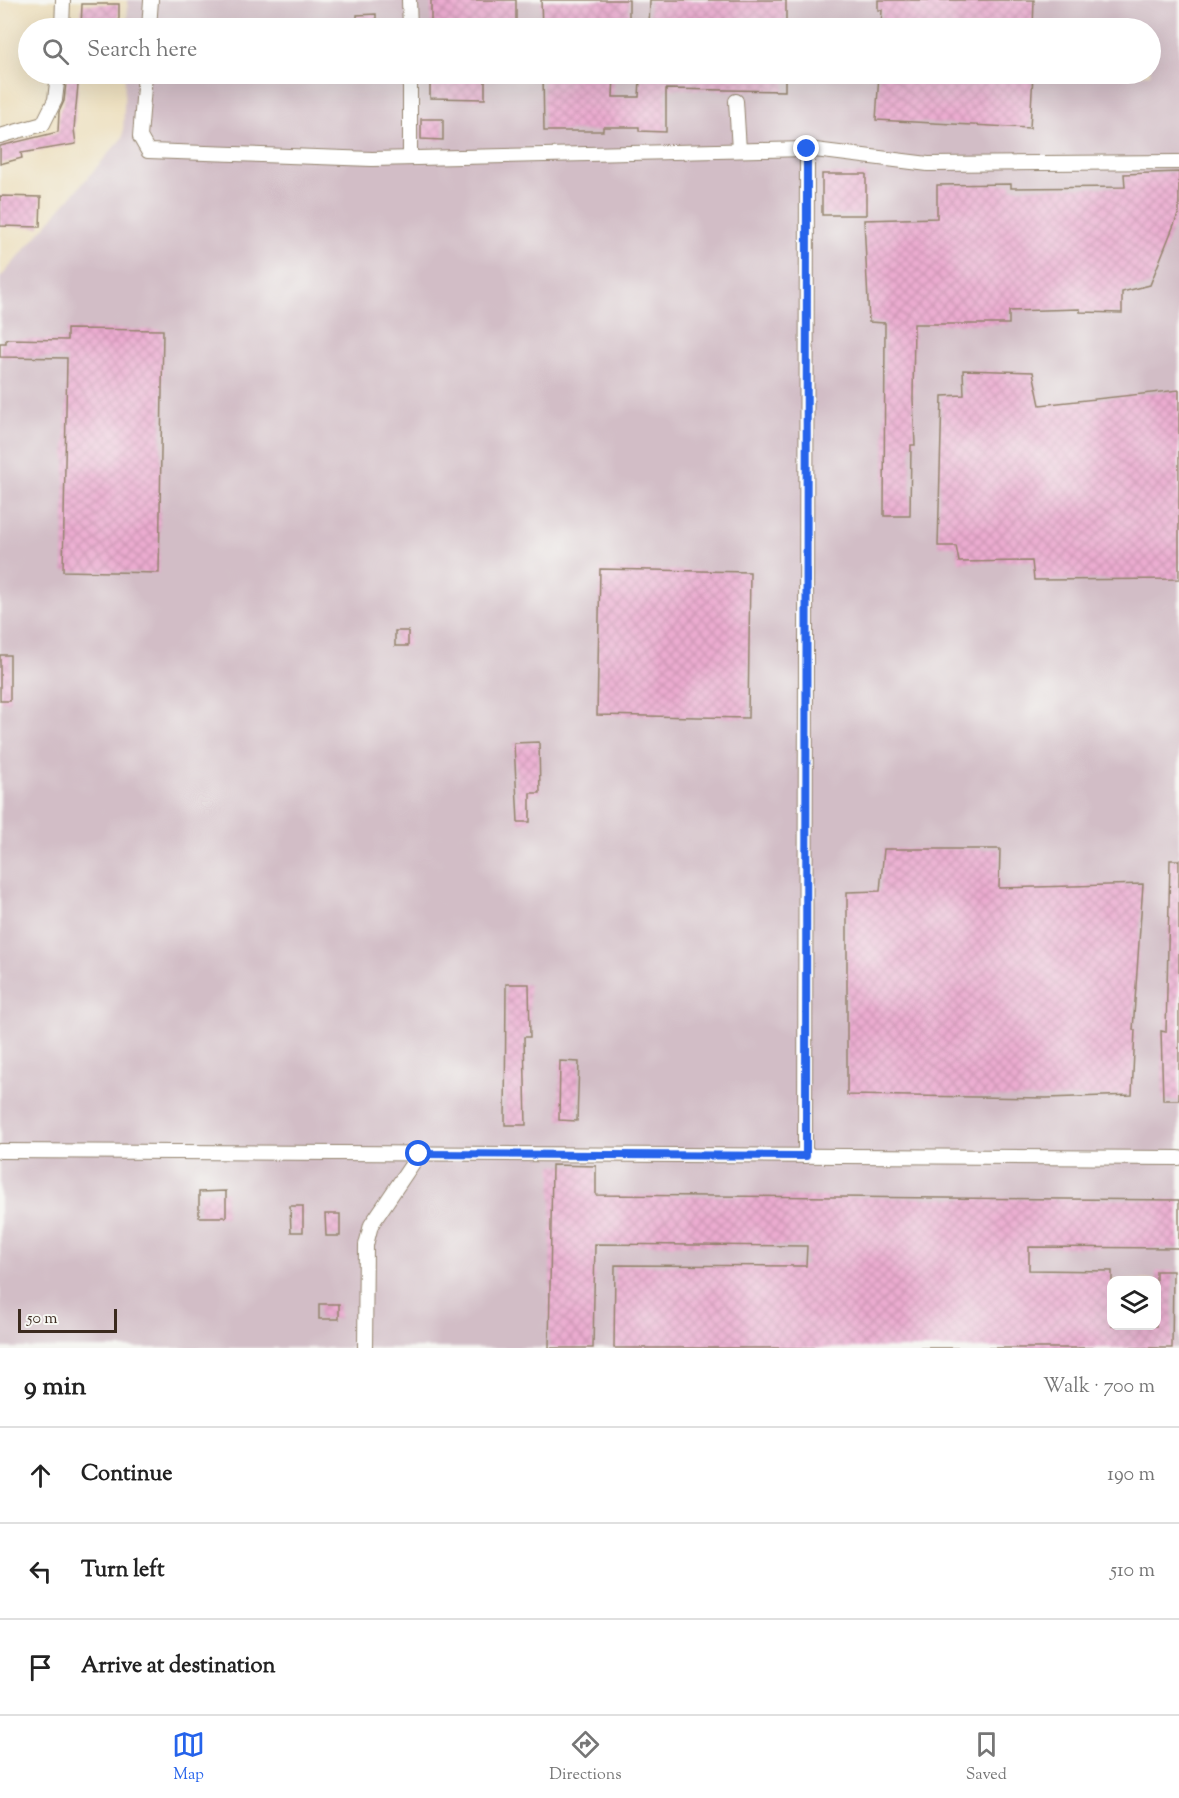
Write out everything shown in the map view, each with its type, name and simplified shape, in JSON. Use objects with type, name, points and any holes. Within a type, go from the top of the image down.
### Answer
[{"type":"street","points":[[62,18],[63,0]]},
{"type":"street","points":[[150,18],[151,0]]},
{"type":"street","points":[[409,0],[410,18]]},
{"type":"street","points":[[0,136],[44,124],[55,100],[57,84]]},
{"type":"street","points":[[144,84],[140,137],[148,151],[410,158],[807,149],[928,164],[1179,162]]},
{"type":"street","points":[[410,84],[410,158]]},
{"type":"street","points":[[736,101],[739,150]]},
{"type":"street","points":[[806,1156],[807,149]]},
{"type":"street","points":[[0,1151],[1179,1158]]},
{"type":"street","points":[[365,1348],[366,1245],[371,1225],[419,1154]]},
{"type":"shaded area","points":[[128,0],[1179,0],[1179,1348],[0,1348],[0,278],[123,137],[125,84],[1161,84],[1161,18],[127,18]]},
{"type":"building","points":[[431,0],[516,0],[516,18],[431,18]]},
{"type":"building","points":[[541,0],[629,0],[629,18],[542,18]]},
{"type":"building","points":[[650,0],[786,0],[786,18],[649,18]]},
{"type":"building","points":[[878,0],[1034,0],[1033,18],[882,18],[882,10],[878,10]]},
{"type":"building","points":[[82,4],[119,4],[119,18],[81,18]]},
{"type":"building","points":[[376,14],[376,18],[357,18],[357,15]]},
{"type":"building","points":[[66,84],[78,84],[74,129],[76,144],[21,153],[22,158],[0,164],[0,146],[58,132],[59,112],[64,101]]},
{"type":"building","points":[[430,84],[485,84],[485,99],[430,98]]},
{"type":"building","points":[[543,84],[614,84],[613,97],[639,97],[640,84],[785,84],[785,91],[666,89],[666,132],[639,131],[639,127],[603,127],[603,131],[544,131]]},
{"type":"building","points":[[878,84],[1032,84],[1030,128],[876,120]]},
{"type":"building","points":[[421,119],[443,119],[443,140],[421,139]]},
{"type":"building","points":[[1179,172],[1179,212],[1150,285],[1122,292],[1122,313],[1080,312],[1080,309],[1009,311],[1009,324],[914,324],[915,445],[911,445],[910,516],[884,516],[885,323],[869,322],[864,220],[937,218],[937,185],[1011,184],[1011,188],[1125,187],[1124,174]]},
{"type":"building","points":[[822,174],[866,174],[866,215],[822,215]]},
{"type":"building","points":[[0,196],[41,197],[40,227],[0,226]]},
{"type":"building","points":[[67,329],[163,330],[159,573],[63,571],[67,358],[0,357],[0,343],[6,343],[6,339],[67,340]]},
{"type":"building","points":[[963,370],[1033,372],[1040,405],[1179,390],[1179,579],[1034,580],[1032,561],[959,562],[956,546],[938,546],[942,396],[964,395]]},
{"type":"building","points":[[600,569],[750,572],[748,718],[597,715]]},
{"type":"building","points":[[395,631],[408,631],[408,646],[395,646]]},
{"type":"building","points":[[0,655],[10,655],[10,701],[0,701]]},
{"type":"building","points":[[539,742],[540,793],[530,793],[530,822],[518,822],[514,743]]},
{"type":"building","points":[[884,849],[1000,849],[999,888],[1143,884],[1133,1030],[1135,1030],[1132,1095],[1047,1098],[847,1095],[847,892],[880,891]]},
{"type":"building","points":[[1170,860],[1179,860],[1179,1100],[1163,1100],[1161,1031],[1166,1032]]},
{"type":"building","points":[[506,984],[529,984],[530,1037],[524,1037],[526,1125],[505,1125]]},
{"type":"building","points":[[560,1061],[579,1062],[577,1121],[559,1120]]},
{"type":"building","points":[[552,1165],[596,1166],[596,1195],[1179,1200],[1179,1248],[1029,1247],[1029,1270],[1112,1271],[1112,1276],[1107,1276],[1107,1330],[1161,1330],[1161,1276],[1156,1276],[1156,1271],[1173,1271],[1172,1348],[614,1348],[615,1265],[806,1266],[807,1246],[595,1244],[593,1348],[549,1348]]},
{"type":"building","points":[[226,1191],[226,1217],[199,1217],[199,1192]]},
{"type":"building","points":[[290,1206],[303,1206],[303,1232],[291,1232]]},
{"type":"building","points":[[325,1214],[340,1214],[340,1236],[326,1236]]},
{"type":"building","points":[[319,1304],[339,1304],[339,1319],[319,1319]]},
{"type":"route","points":[[419,1154],[806,1156],[807,149]]}]
